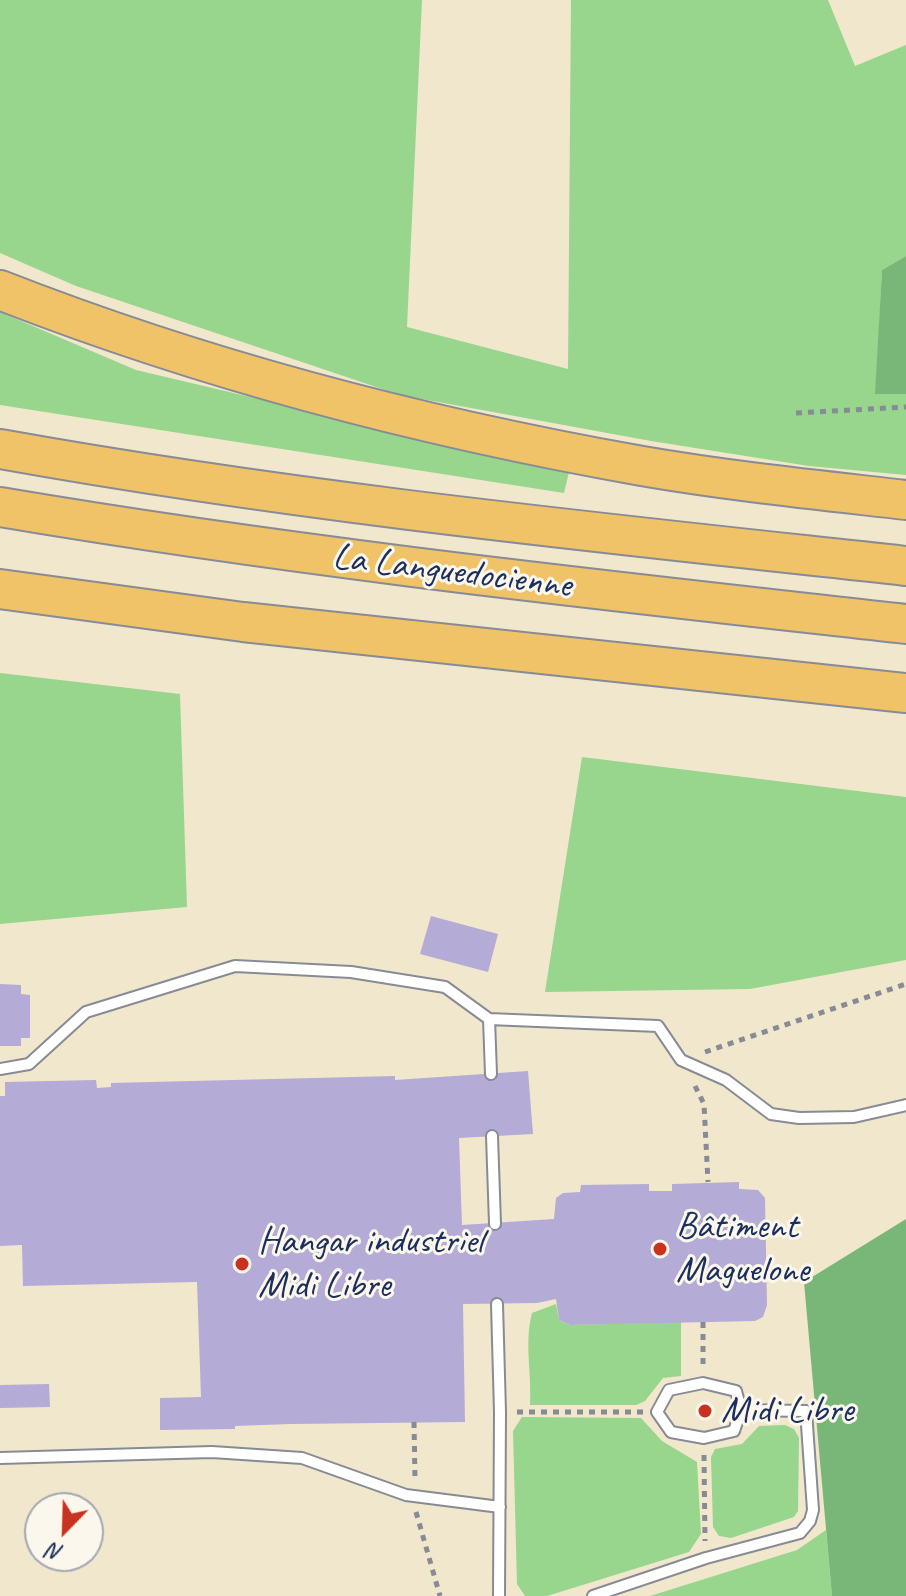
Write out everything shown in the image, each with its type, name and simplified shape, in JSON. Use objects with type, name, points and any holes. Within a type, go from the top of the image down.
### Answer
[{"type":"highway","points":[[0,290],[199,361],[416,420],[644,466],[906,500]]},
{"type":"highway","name":"La Languedocienne","points":[[0,449],[166,477],[356,503],[906,566]]},
{"type":"highway","name":"La Languedocienne","points":[[0,507],[340,558],[906,624]]},
{"type":"highway","points":[[0,589],[243,622],[906,693]]},
{"type":"lane","points":[[0,1069],[29,1064],[86,1012],[235,966],[351,972],[445,987],[489,1019],[658,1026],[681,1060],[726,1080],[771,1114],[799,1118],[854,1117],[906,1105]]},
{"type":"lane","points":[[489,1019],[491,1074]]},
{"type":"lane","points":[[492,1136],[495,1224]]},
{"type":"lane","points":[[497,1304],[499,1596]]},
{"type":"lane","points":[[703,1383],[736,1391],[741,1410],[734,1431],[704,1438],[671,1432],[657,1412],[669,1390],[703,1383]]},
{"type":"lane","points":[[593,1596],[706,1558],[800,1533],[810,1521],[813,1510],[806,1411],[741,1410]]},
{"type":"lane","points":[[0,1458],[212,1452],[302,1458],[406,1495],[500,1507]]},
{"type":"path","points":[[796,413],[906,407]]},
{"type":"path","points":[[708,1182],[704,1104],[681,1060],[906,984]]},
{"type":"path","points":[[703,1322],[703,1383]]},
{"type":"path","points":[[500,1412],[657,1412]]},
{"type":"path","points":[[704,1438],[706,1558]]},
{"type":"green space","points":[[0,0],[422,0],[407,327],[568,369],[571,0],[828,0],[855,66],[906,45],[906,256],[882,270],[876,394],[906,394],[906,475],[809,466],[400,395],[76,286],[0,253]]},
{"type":"green space","points":[[906,256],[906,394],[875,394],[882,270]]},
{"type":"green space","points":[[0,312],[136,370],[569,472],[564,493],[0,405]]},
{"type":"green space","points":[[0,673],[180,694],[187,907],[0,924]]},
{"type":"green space","points":[[582,757],[906,797],[906,960],[750,989],[545,992]]},
{"type":"green space","points":[[906,1219],[906,1596],[832,1596],[804,1282]]},
{"type":"green space","points":[[556,1304],[559,1320],[570,1325],[681,1322],[681,1376],[663,1378],[645,1401],[636,1405],[530,1405],[529,1336],[532,1313]]},
{"type":"green space","points":[[522,1417],[641,1418],[662,1441],[697,1462],[701,1534],[689,1552],[547,1596],[525,1596],[517,1584],[513,1431]]},
{"type":"green space","points":[[785,1425],[794,1429],[799,1438],[798,1511],[794,1517],[731,1538],[719,1536],[713,1527],[711,1457],[715,1449],[742,1444],[759,1426]]},
{"type":"green space","points":[[826,1530],[832,1596],[650,1596],[797,1550]]},
{"type":"building","points":[[431,916],[498,934],[488,972],[420,954]]},
{"type":"building","points":[[0,984],[21,985],[21,994],[30,995],[30,1038],[21,1038],[21,1046],[0,1046]]},
{"type":"building","name":"Hangar industriel Midi Libre","points":[[528,1071],[533,1134],[459,1138],[462,1225],[554,1219],[556,1198],[563,1193],[580,1192],[581,1185],[649,1184],[649,1191],[672,1191],[672,1184],[739,1182],[739,1189],[758,1190],[765,1198],[767,1305],[763,1317],[755,1321],[570,1325],[559,1320],[556,1299],[537,1303],[463,1304],[465,1422],[291,1424],[235,1426],[235,1429],[160,1430],[160,1398],[201,1397],[197,1282],[23,1286],[22,1245],[0,1246],[0,1096],[5,1096],[5,1082],[96,1080],[97,1088],[111,1087],[111,1083],[395,1076],[395,1080]]},
{"type":"building","points":[[49,1384],[50,1407],[0,1408],[0,1385]]},
{"type":"place","name":"Bâtiment Maguelone","points":[[660,1249]]},
{"type":"place","name":"Hangar industriel Midi Libre","points":[[242,1264]]},
{"type":"place","name":"Midi Libre","points":[[705,1411]]}]
